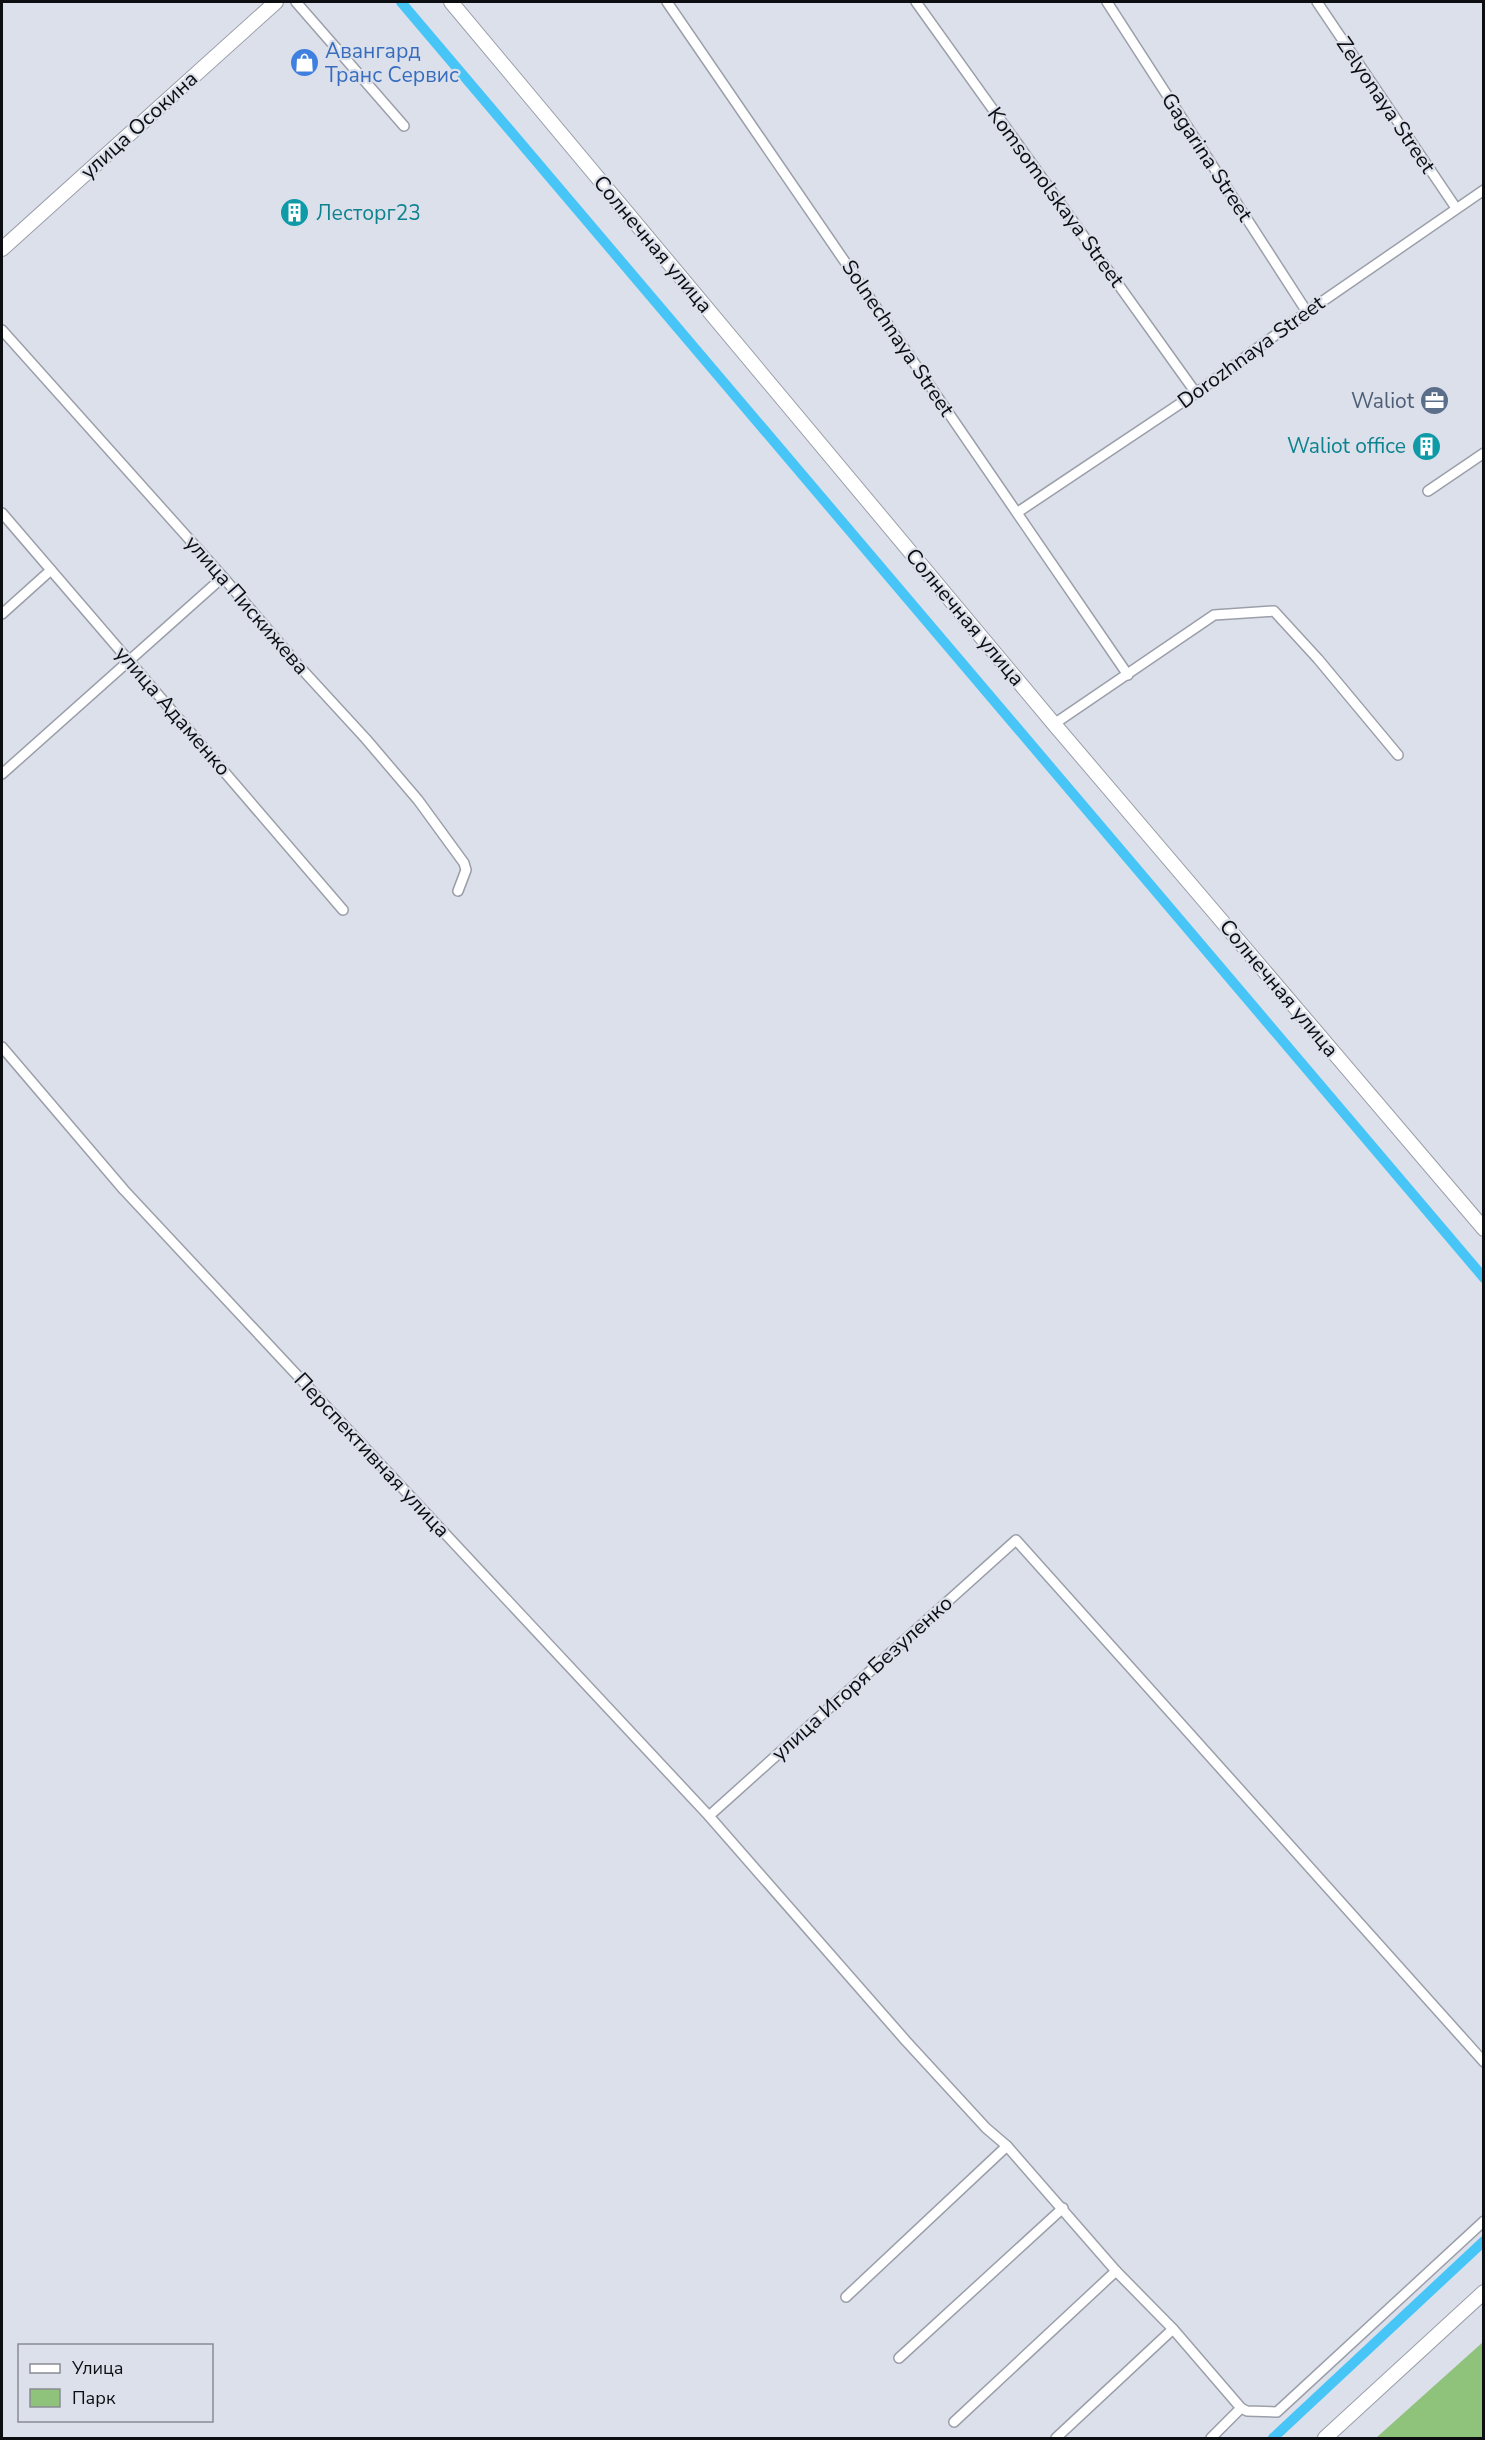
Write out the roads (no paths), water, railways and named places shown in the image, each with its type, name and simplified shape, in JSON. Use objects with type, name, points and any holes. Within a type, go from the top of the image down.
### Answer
[{"type":"main road","name":"улица Осокина","points":[[2,249],[276,2]]},
{"type":"main road","name":"Солнечная улица","points":[[451,2],[1054,724],[1484,1229]]},
{"type":"main road","points":[[1325,2439],[1484,2292]]},
{"type":"street","points":[[296,2],[404,126]]},
{"type":"street","name":"Solnechnaya Street","points":[[667,2],[1128,675]]},
{"type":"street","name":"Komsomolskaya Street","points":[[916,2],[1196,393]]},
{"type":"street","name":"Gagarina Street","points":[[1107,2],[1307,312]]},
{"type":"street","name":"Zelyonaya Street","points":[[1317,2],[1455,208]]},
{"type":"street","name":"Dorozhnaya Street","points":[[1018,513],[1196,393],[1307,312],[1484,190]]},
{"type":"street","name":"улица Пискижева","points":[[2,330],[366,739],[456,850],[466,870],[458,891]]},
{"type":"street","points":[[1428,491],[1484,453]]},
{"type":"street","name":"улица Адаменко","points":[[2,513],[343,910]]},
{"type":"street","points":[[2,614],[51,570]]},
{"type":"street","points":[[2,774],[224,577]]},
{"type":"street","points":[[1054,724],[1214,615],[1274,611],[1318,659],[1398,755]]},
{"type":"street","name":"Перспективная улица","points":[[2,1047],[124,1190],[709,1816],[898,2032],[986,2128],[1007,2146],[1116,2271],[1173,2330],[1241,2408]]},
{"type":"street","name":"улица Игоря Безуленко","points":[[709,1816],[1016,1540],[1484,2062]]},
{"type":"street","points":[[846,2297],[1007,2146]]},
{"type":"street","points":[[899,2358],[1063,2208]]},
{"type":"street","points":[[1211,2439],[1241,2408],[1247,2411],[1277,2412],[1484,2221]]},
{"type":"street","points":[[954,2422],[1116,2271]]},
{"type":"street","points":[[1056,2439],[1173,2330]]},
{"type":"waterway","points":[[401,2],[1484,1278]]},
{"type":"waterway","points":[[1273,2438],[1484,2241]]},
{"type":"place","name":"Авангард Транс Сервис","points":[[304,63]]},
{"type":"place","name":"Лесторг23","points":[[295,213]]},
{"type":"place","name":"Waliot","points":[[1435,401]]},
{"type":"place","name":"Waliot office","points":[[1427,446]]}]
